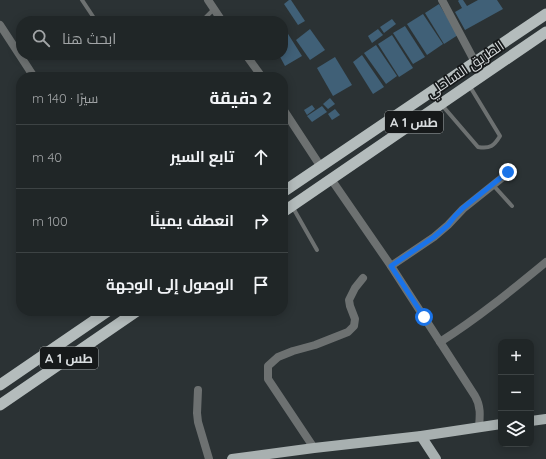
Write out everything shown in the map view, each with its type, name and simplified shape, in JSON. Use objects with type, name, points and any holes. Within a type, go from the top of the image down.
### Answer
[{"type":"highway","name":"الطريق الساحلي","points":[[288,189],[546,14]]},
{"type":"highway","name":"الطريق الساحلي","points":[[288,208],[546,32]]},
{"type":"highway","name":"A 1 طس","points":[[0,385],[101,316]]},
{"type":"highway","name":"A 1 طس","points":[[0,405],[130,316]]},
{"type":"main road","points":[[534,420],[546,419]]},
{"type":"main road","points":[[232,459],[421,436],[498,424]]},
{"type":"main road","points":[[421,436],[436,459]]},
{"type":"street","points":[[208,0],[219,16]]},
{"type":"street","points":[[442,0],[475,62]]},
{"type":"street","points":[[0,25],[16,49]]},
{"type":"street","points":[[23,60],[31,72]]},
{"type":"street","points":[[250,60],[258,72]]},
{"type":"street","points":[[288,117],[321,167]]},
{"type":"street","points":[[391,266],[434,237],[448,225],[463,208],[508,172]]},
{"type":"street","points":[[331,178],[391,266],[478,402],[480,409],[479,427]]},
{"type":"street","points":[[440,342],[493,306],[546,262]]},
{"type":"street","points":[[314,448],[268,379],[268,366],[278,357],[348,332],[354,326],[355,319],[349,300],[355,288],[363,278]]},
{"type":"street","points":[[198,390],[198,422],[209,459]]},
{"type":"lane","points":[[82,0],[93,16]]},
{"type":"lane","points":[[207,16],[214,9]]},
{"type":"lane","points":[[440,104],[478,147],[486,148],[495,144],[500,136],[469,84]]},
{"type":"lane","points":[[493,185],[512,206]]},
{"type":"lane","points":[[288,210],[317,250]]},
{"type":"building","points":[[291,0],[305,21],[298,25],[284,4]]},
{"type":"building","points":[[463,0],[467,6],[478,0],[497,0],[503,9],[465,30],[455,12],[462,8],[458,1]]},
{"type":"building","points":[[439,4],[458,35],[444,44],[425,13]]},
{"type":"building","points":[[423,14],[443,44],[427,55],[407,24]]},
{"type":"building","points":[[392,19],[396,24],[384,33],[380,27]]},
{"type":"building","points":[[405,26],[425,57],[413,64],[393,33]]},
{"type":"building","points":[[310,29],[325,50],[310,60],[296,40]]},
{"type":"building","points":[[378,29],[383,35],[372,43],[368,36]]},
{"type":"building","points":[[288,34],[302,56],[285,66],[282,60],[288,60]]},
{"type":"building","points":[[392,35],[413,68],[399,77],[378,44]]},
{"type":"building","points":[[376,45],[397,76],[386,84],[364,53]]},
{"type":"building","points":[[362,55],[384,87],[373,94],[353,62]]},
{"type":"building","points":[[335,57],[352,85],[333,96],[317,68]]},
{"type":"building","points":[[330,98],[335,104],[328,109],[323,104]]},
{"type":"building","points":[[312,105],[315,109],[307,115],[304,110]]},
{"type":"building","points":[[322,106],[327,112],[312,122],[307,116]]},
{"type":"building","points":[[335,109],[340,115],[332,120],[328,114]]},
{"type":"route","points":[[424,317],[391,266],[434,237],[448,225],[463,208],[508,172]]}]
